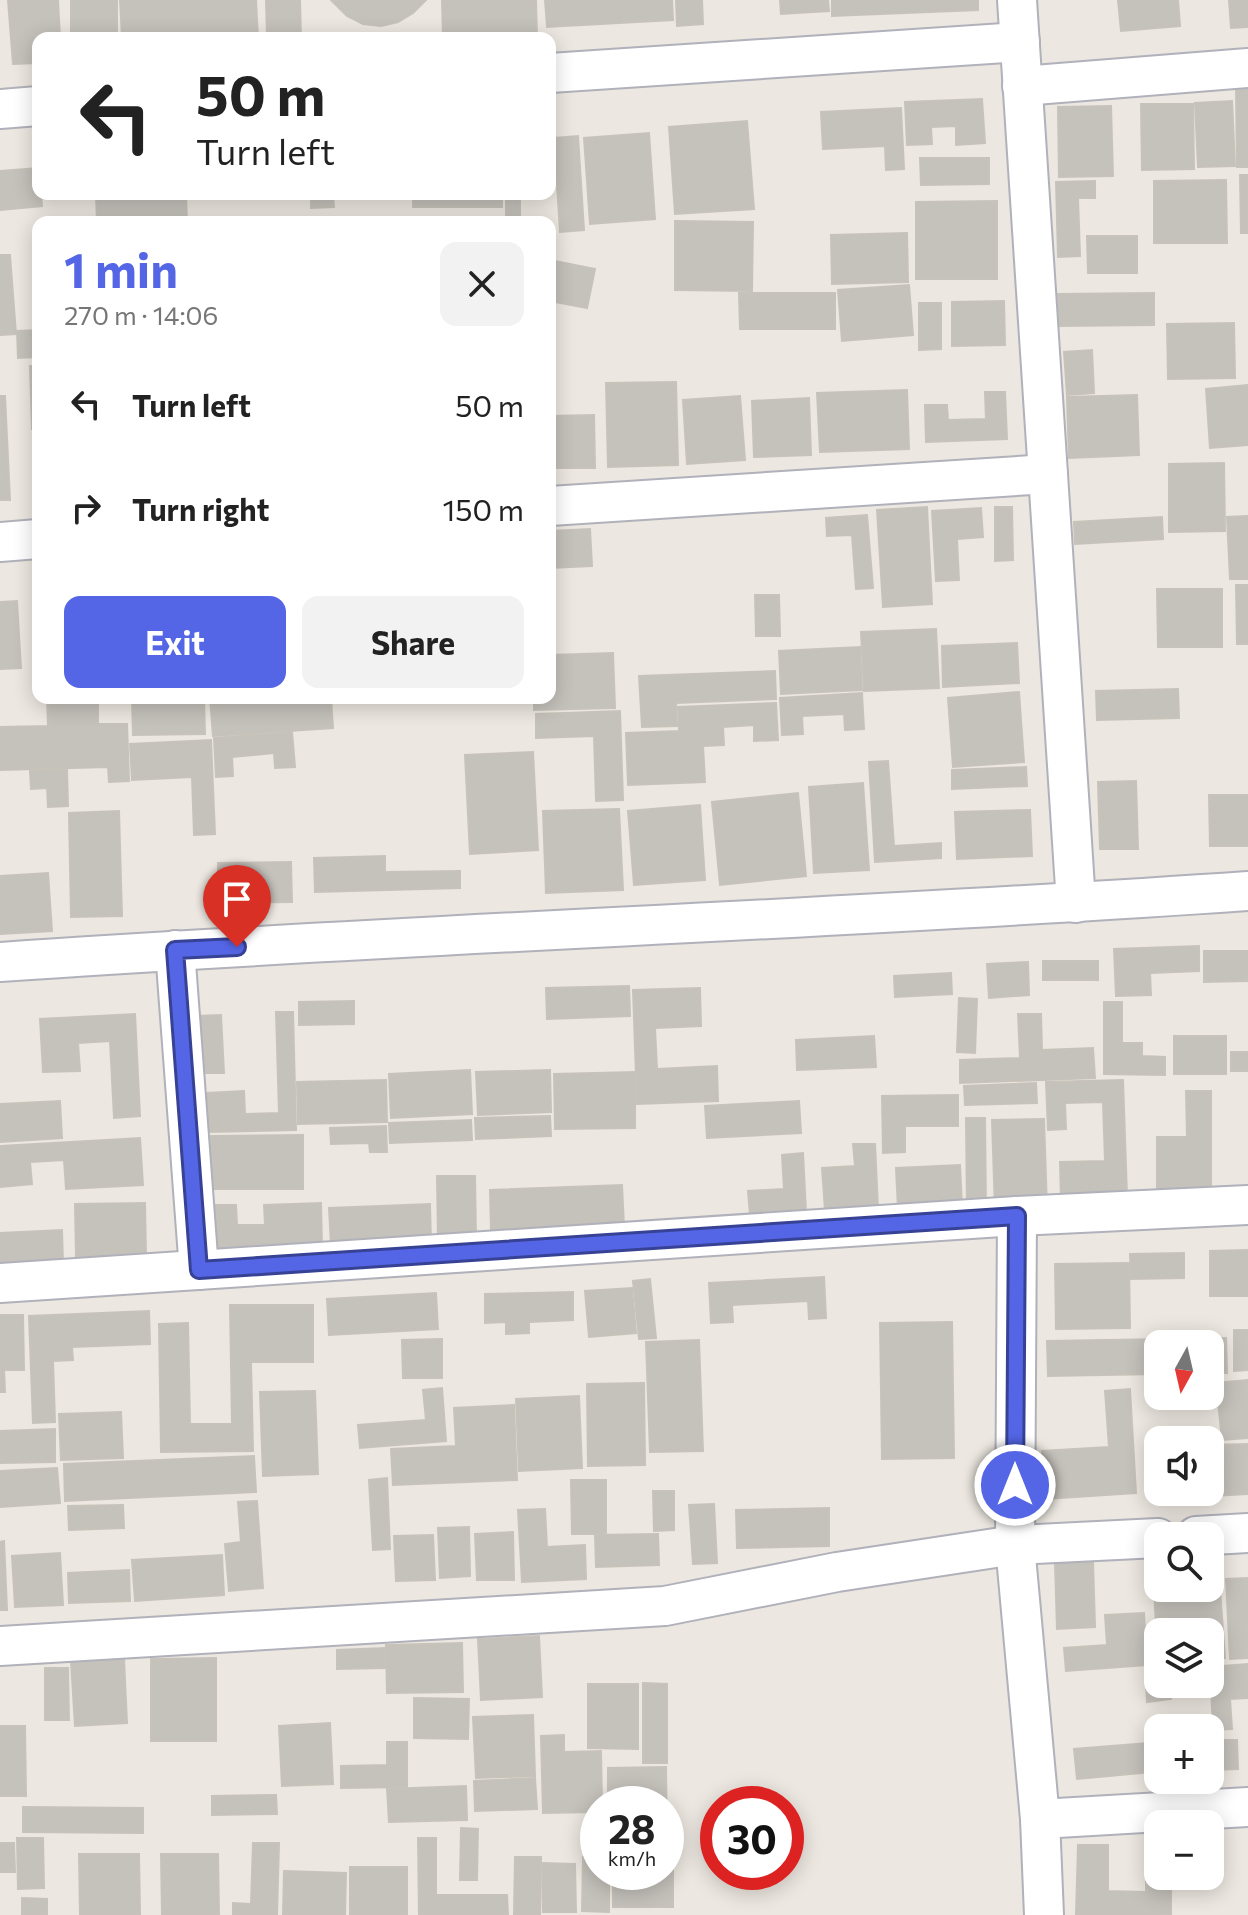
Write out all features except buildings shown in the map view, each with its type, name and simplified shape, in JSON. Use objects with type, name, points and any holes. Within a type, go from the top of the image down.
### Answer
[{"type":"street","points":[[1017,0],[1076,903]]},
{"type":"street","points":[[556,73],[1020,42]]},
{"type":"street","points":[[1022,86],[1248,68]]},
{"type":"street","points":[[0,109],[32,106]]},
{"type":"street","points":[[556,506],[1048,474]]},
{"type":"street","points":[[0,542],[32,539]]},
{"type":"street","points":[[0,962],[1248,891]]},
{"type":"street","points":[[175,950],[199,1270]]},
{"type":"street","points":[[0,1283],[1017,1216],[1248,1205]]},
{"type":"street","points":[[1017,1216],[1015,1545],[1040,1819],[1044,1914],[1032,1915]]},
{"type":"street","points":[[1224,1534],[1248,1533]]},
{"type":"street","points":[[0,1646],[665,1606],[837,1572],[1015,1545],[1144,1539]]},
{"type":"street","points":[[1040,1819],[1248,1807]]},
{"type":"route","points":[[237,947],[175,950],[199,1270],[1017,1216],[1015,1485]]}]
